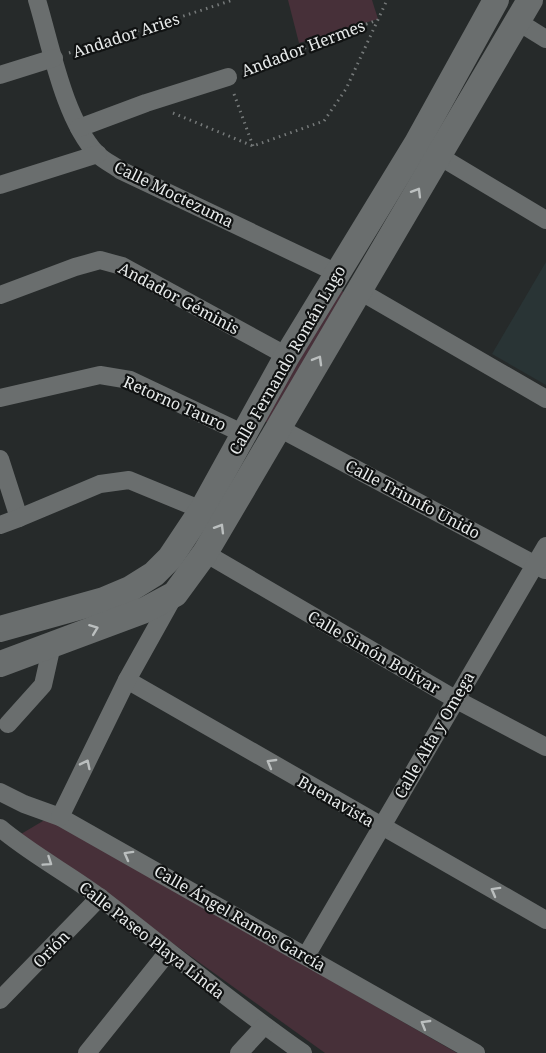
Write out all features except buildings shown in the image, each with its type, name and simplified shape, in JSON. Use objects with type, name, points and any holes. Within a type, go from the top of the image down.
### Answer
[{"type":"street","name":"Calle Moctezuma","points":[[37,0],[63,88],[79,128],[98,154],[120,170],[337,273]]},
{"type":"street","name":"Calle Fernando Román Lugo","points":[[0,629],[104,600],[130,589],[154,574],[170,558],[202,510],[287,356],[417,143],[496,0]]},
{"type":"street","points":[[524,11],[546,39]]},
{"type":"street","name":"Calle Fernando Román Lugo","points":[[60,817],[126,680],[175,594],[205,554],[358,290],[524,11]]},
{"type":"street","points":[[0,75],[54,58]]},
{"type":"street","name":"Andador Hermes","points":[[79,128],[146,103],[228,77]]},
{"type":"street","points":[[0,185],[98,154]]},
{"type":"street","points":[[439,156],[546,220]]},
{"type":"street","name":"Andador Géminis","points":[[0,295],[100,260],[122,266],[287,356]]},
{"type":"street","points":[[358,290],[546,399]]},
{"type":"street","name":"Retorno Tauro","points":[[0,398],[100,375],[130,380],[244,434]]},
{"type":"street","name":"Calle Triunfo Unido","points":[[279,428],[541,567]]},
{"type":"street","points":[[0,459],[20,518]]},
{"type":"street","points":[[0,525],[100,484],[129,480],[202,510]]},
{"type":"street","name":"Calle Alfa y Omega","points":[[306,956],[455,699],[541,567],[546,546]]},
{"type":"street","name":"Calle Simón Bolívar","points":[[205,554],[455,699],[546,747]]},
{"type":"street","name":"Calle Fernando Román Lugo","points":[[0,664],[145,610],[175,594]]},
{"type":"street","points":[[8,724],[42,685],[52,645]]},
{"type":"street","name":"Buenavista","points":[[126,680],[546,920]]},
{"type":"street","name":"Calle Ángel Ramos García","points":[[0,792],[24,804],[60,817],[476,1053]]},
{"type":"street","points":[[2,833],[24,804]]},
{"type":"street","name":"Calle Paseo Playa Linda","points":[[2,833],[100,897],[264,1026],[303,1053]]},
{"type":"street","name":"Orión","points":[[0,1000],[7,988],[100,897]]},
{"type":"street","points":[[87,1053],[168,952]]},
{"type":"street","points":[[239,1053],[264,1026]]},
{"type":"path","name":"Andador Aries","points":[[54,58],[233,0]]},
{"type":"path","points":[[146,103],[253,146],[324,121],[346,89],[387,0]]},
{"type":"path","name":"Andador Hermes","points":[[253,146],[228,77],[378,19]]},
{"type":"shaded area","points":[[288,0],[372,0],[378,19],[299,43]]},
{"type":"shaded area","points":[[546,262],[546,385],[492,354]]},
{"type":"shaded area","points":[[335,287],[347,294],[277,421],[264,422]]},
{"type":"shaded area","points":[[48,818],[457,1053],[325,1053],[21,834]]}]
